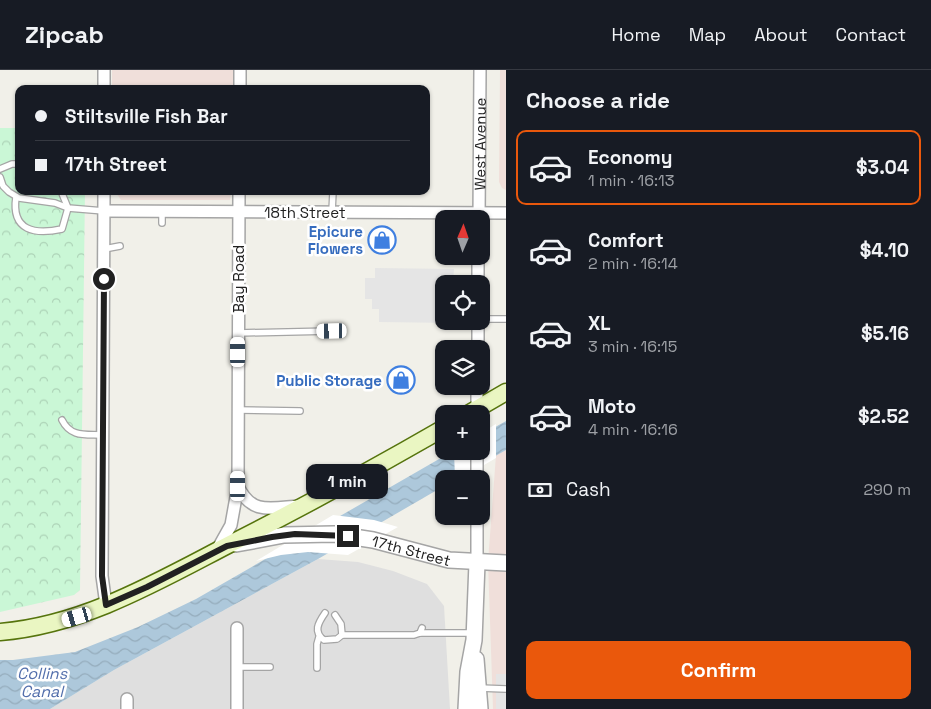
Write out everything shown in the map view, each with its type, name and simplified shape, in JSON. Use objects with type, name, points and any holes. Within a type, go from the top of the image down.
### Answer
[{"type":"main road","points":[[485,405],[506,392]]},
{"type":"main road","points":[[0,632],[66,620],[147,587],[305,506],[435,433]]},
{"type":"street","points":[[104,70],[104,85]]},
{"type":"street","points":[[240,70],[240,85]]},
{"type":"street","name":"West Avenue","points":[[479,210],[480,70]]},
{"type":"street","points":[[104,195],[102,576],[106,605]]},
{"type":"street","name":"Bay Road","points":[[221,549],[231,525],[238,486],[239,195]]},
{"type":"street","name":"18th Street","points":[[104,211],[162,217],[239,211],[435,215]]},
{"type":"street","name":"18th Street","points":[[490,215],[506,213]]},
{"type":"street","points":[[238,486],[246,500],[256,506],[268,508],[305,506]]},
{"type":"street","points":[[466,709],[468,672],[474,636],[477,525]]},
{"type":"street","name":"17th Street","points":[[221,549],[272,537],[306,534],[341,535],[373,540],[449,560],[477,563],[506,563]]},
{"type":"street","points":[[236,709],[237,628]]},
{"type":"street","points":[[474,636],[480,709]]},
{"type":"lane","points":[[0,169],[15,164]]},
{"type":"lane","points":[[0,177],[3,186],[16,197],[55,203],[68,208],[104,211]]},
{"type":"lane","points":[[16,197],[15,214],[20,223],[26,229],[38,232],[62,230],[68,208],[63,195]]},
{"type":"lane","points":[[332,212],[333,195]]},
{"type":"lane","points":[[104,249],[120,246]]},
{"type":"lane","points":[[490,319],[506,319]]},
{"type":"lane","points":[[238,332],[332,331]]},
{"type":"lane","points":[[238,410],[300,411]]},
{"type":"lane","points":[[62,420],[67,430],[71,432],[103,435]]},
{"type":"lane","points":[[317,668],[318,624],[325,613]]},
{"type":"lane","points":[[335,615],[341,624],[342,635]]},
{"type":"lane","points":[[319,637],[331,641],[342,635],[414,636],[421,631],[474,636]]},
{"type":"lane","points":[[237,667],[270,667]]},
{"type":"lane","points":[[479,688],[506,689]]},
{"type":"shaded area","points":[[112,70],[234,70],[233,85],[112,85]]},
{"type":"shaded area","points":[[500,70],[506,70],[506,190],[502,188],[499,182]]},
{"type":"shaded area","points":[[118,195],[231,195],[230,200],[121,200]]},
{"type":"shaded area","points":[[375,268],[454,269],[454,275],[435,275],[435,323],[379,322],[379,309],[372,309],[372,299],[365,299],[365,278],[375,278]]},
{"type":"shaded area","points":[[506,450],[506,709],[493,709],[488,562],[496,455]]},
{"type":"shaded area","points":[[318,559],[358,562],[393,571],[427,584],[444,606],[450,709],[50,709],[114,670]]},
{"type":"shaded area","points":[[496,674],[506,674],[506,709],[496,709]]},
{"type":"green space","points":[[0,128],[15,128],[15,195],[85,195],[80,590],[74,595],[0,612]]},
{"type":"water","name":"Collins Canal","points":[[506,421],[506,450],[490,459],[490,430]]},
{"type":"water","name":"Collins Canal","points":[[437,460],[488,460],[471,470],[435,470],[435,491],[318,559],[114,670],[50,709],[0,709],[0,660],[75,652],[138,627],[196,599]]},
{"type":"pier","points":[[496,424],[496,458],[475,470],[455,470],[454,460],[490,460],[490,428]]},
{"type":"pier","points":[[333,515],[374,520],[398,527],[348,555],[308,552],[281,555],[256,561]]},
{"type":"place","name":"Epicure Flowers","points":[[382,240]]},
{"type":"place","name":"Public Storage","points":[[401,380]]},
{"type":"route","points":[[104,279],[102,576],[106,605],[147,587],[227,546],[295,534],[348,536]]}]
